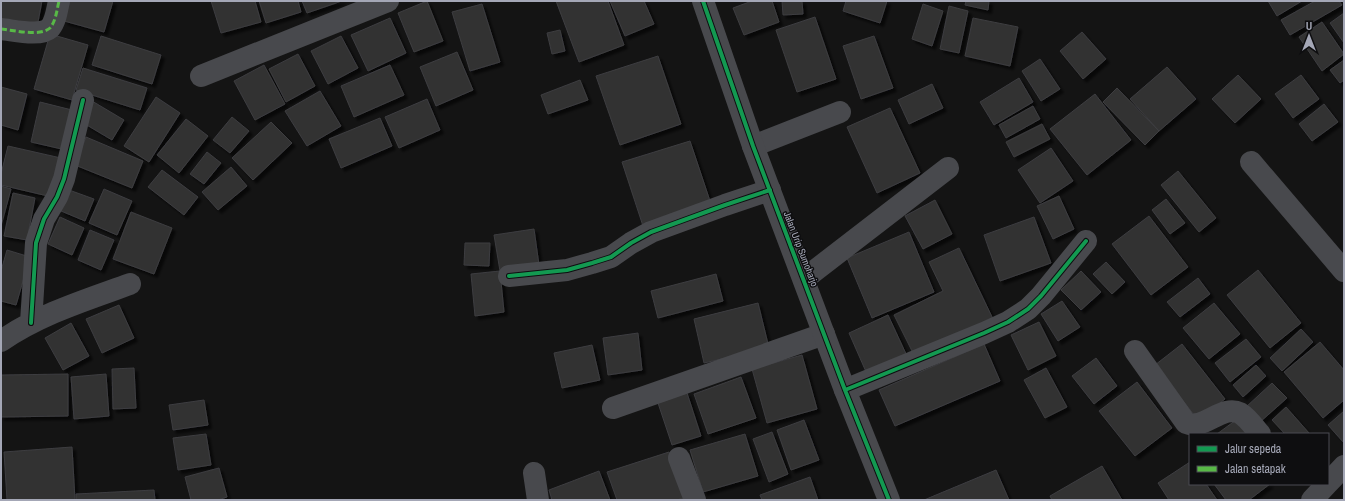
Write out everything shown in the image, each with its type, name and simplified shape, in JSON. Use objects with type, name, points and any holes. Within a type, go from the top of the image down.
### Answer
[{"type":"street","points":[[1,29],[37,33],[46,30],[50,28],[55,20],[59,1]]},
{"type":"street","points":[[201,76],[388,1]]},
{"type":"street","name":"Jalan Urip Sumoharjo","points":[[703,1],[753,146],[845,390],[889,500]]},
{"type":"street","points":[[31,323],[36,243],[44,219],[57,197],[64,179],[83,100]]},
{"type":"street","points":[[753,146],[840,112]]},
{"type":"street","points":[[1251,162],[1344,270]]},
{"type":"street","points":[[804,279],[948,168]]},
{"type":"street","points":[[509,276],[567,270],[592,264],[611,257],[631,243],[651,232],[770,190]]},
{"type":"street","points":[[845,390],[1008,322],[1028,309],[1042,296],[1086,242]]},
{"type":"street","points":[[1,341],[19,328],[50,313],[130,284]]},
{"type":"street","points":[[613,408],[824,334]]},
{"type":"street","points":[[1135,351],[1186,423],[1193,425],[1227,412],[1238,412],[1244,416],[1259,433]]},
{"type":"street","points":[[679,458],[695,500]]},
{"type":"street","points":[[1329,479],[1344,466]]},
{"type":"street","points":[[534,473],[538,500]]},
{"type":"building","points":[[1,1],[42,1],[37,27],[1,20]]},
{"type":"building","points":[[70,1],[113,1],[104,32],[64,21]]},
{"type":"building","points":[[211,1],[255,1],[261,22],[221,33]]},
{"type":"building","points":[[259,1],[298,1],[301,12],[266,23]]},
{"type":"building","points":[[302,1],[342,1],[307,13]]},
{"type":"building","points":[[427,1],[443,41],[414,52],[398,13]]},
{"type":"building","points":[[556,1],[608,1],[624,45],[579,62]]},
{"type":"building","points":[[610,1],[644,1],[654,24],[625,36]]},
{"type":"building","points":[[752,1],[772,1],[779,22],[744,35],[733,8]]},
{"type":"building","points":[[782,1],[802,1],[803,14],[783,15]]},
{"type":"building","points":[[846,1],[887,1],[880,23],[843,11]]},
{"type":"building","points":[[966,1],[989,1],[988,10],[965,5]]},
{"type":"building","points":[[1268,1],[1302,1],[1277,16]]},
{"type":"building","points":[[1315,1],[1339,1],[1342,5],[1290,35],[1281,20]]},
{"type":"building","points":[[482,4],[500,62],[470,71],[452,12]]},
{"type":"building","points":[[923,4],[943,11],[932,46],[912,39]]},
{"type":"building","points":[[949,6],[968,11],[959,53],[940,49]]},
{"type":"building","points":[[1344,13],[1344,43],[1330,23]]},
{"type":"building","points":[[815,17],[836,79],[797,92],[776,30]]},
{"type":"building","points":[[390,18],[406,53],[368,71],[351,35]]},
{"type":"building","points":[[973,18],[1018,27],[1010,66],[965,56]]},
{"type":"building","points":[[1322,22],[1344,54],[1322,71],[1299,37]]},
{"type":"building","points":[[560,30],[565,51],[552,54],[547,33]]},
{"type":"building","points":[[1082,32],[1106,59],[1083,79],[1060,51]]},
{"type":"building","points":[[50,34],[88,45],[72,100],[34,89]]},
{"type":"building","points":[[101,36],[161,55],[152,84],[92,65]]},
{"type":"building","points":[[341,36],[358,68],[328,84],[311,51]]},
{"type":"building","points":[[874,36],[893,88],[861,99],[843,46]]},
{"type":"building","points":[[457,52],[473,90],[436,106],[420,67]]},
{"type":"building","points":[[298,54],[315,86],[286,102],[269,69]]},
{"type":"building","points":[[658,56],[681,124],[620,145],[596,76]]},
{"type":"building","points":[[1040,59],[1060,89],[1041,101],[1022,71]]},
{"type":"building","points":[[1344,60],[1344,80],[1340,83],[1330,70]]},
{"type":"building","points":[[264,65],[285,104],[255,120],[234,81]]},
{"type":"building","points":[[390,65],[404,95],[354,117],[341,86]]},
{"type":"building","points":[[1167,67],[1196,99],[1159,131],[1130,99]]},
{"type":"building","points":[[83,68],[147,88],[140,110],[76,90]]},
{"type":"building","points":[[1238,75],[1261,99],[1235,123],[1212,99]]},
{"type":"building","points":[[1301,75],[1319,99],[1293,118],[1275,94]]},
{"type":"building","points":[[1019,78],[1033,102],[994,125],[980,102]]},
{"type":"building","points":[[580,80],[588,100],[548,114],[541,95]]},
{"type":"building","points":[[932,84],[943,108],[909,124],[898,100]]},
{"type":"building","points":[[1,87],[27,94],[18,130],[1,125]]},
{"type":"building","points":[[1117,88],[1159,131],[1145,145],[1103,102]]},
{"type":"building","points":[[320,91],[341,126],[307,146],[285,111]]},
{"type":"building","points":[[1095,94],[1131,140],[1087,175],[1050,129]]},
{"type":"building","points":[[156,97],[180,113],[149,162],[124,146]]},
{"type":"building","points":[[427,99],[440,130],[399,148],[385,117]]},
{"type":"building","points":[[92,101],[124,120],[112,140],[80,121]]},
{"type":"building","points":[[40,102],[76,111],[66,150],[31,142]]},
{"type":"building","points":[[1324,104],[1338,122],[1312,141],[1299,124]]},
{"type":"building","points":[[1033,106],[1040,119],[1006,138],[999,125]]},
{"type":"building","points":[[890,108],[920,173],[877,193],[847,127]]},
{"type":"building","points":[[232,117],[249,131],[230,153],[213,140]]},
{"type":"building","points":[[380,118],[392,146],[341,168],[329,139]]},
{"type":"building","points":[[186,119],[208,136],[179,173],[157,155]]},
{"type":"building","points":[[271,122],[292,143],[253,180],[232,158]]},
{"type":"building","points":[[1042,124],[1050,139],[1014,157],[1006,142]]},
{"type":"building","points":[[86,137],[143,161],[132,188],[75,165]]},
{"type":"building","points":[[690,141],[711,204],[643,226],[622,162]]},
{"type":"building","points":[[8,146],[61,158],[52,197],[1,185],[1,174]]},
{"type":"building","points":[[1051,148],[1073,181],[1040,203],[1018,170]]},
{"type":"building","points":[[207,152],[221,163],[204,184],[190,174]]},
{"type":"building","points":[[231,167],[247,186],[218,210],[202,192]]},
{"type":"building","points":[[162,170],[198,197],[184,215],[148,187]]},
{"type":"building","points":[[1178,171],[1216,218],[1199,232],[1161,185]]},
{"type":"building","points":[[1,186],[11,189],[1,226]]},
{"type":"building","points":[[104,189],[132,201],[117,235],[89,223]]},
{"type":"building","points":[[69,190],[94,199],[85,221],[61,211]]},
{"type":"building","points":[[13,193],[35,198],[27,240],[4,236]]},
{"type":"building","points":[[1059,196],[1074,229],[1053,239],[1037,206]]},
{"type":"building","points":[[1166,199],[1185,223],[1170,234],[1152,210]]},
{"type":"building","points":[[935,200],[952,234],[923,249],[905,216]]},
{"type":"building","points":[[131,212],[172,228],[154,274],[113,259]]},
{"type":"building","points":[[1149,216],[1188,267],[1151,295],[1112,244]]},
{"type":"building","points":[[60,217],[84,228],[72,255],[48,244]]},
{"type":"building","points":[[1034,217],[1051,263],[1000,281],[984,235]]},
{"type":"building","points":[[534,229],[539,265],[500,271],[494,235]]},
{"type":"building","points":[[90,230],[114,240],[101,270],[78,260]]},
{"type":"building","points":[[909,232],[934,292],[872,318],[847,258]]},
{"type":"building","points":[[465,243],[490,243],[489,266],[464,265]]},
{"type":"building","points":[[959,248],[993,319],[914,355],[894,315],[943,291],[929,262]]},
{"type":"building","points":[[7,250],[30,257],[16,305],[1,301],[1,271]]},
{"type":"building","points":[[1106,262],[1125,282],[1112,294],[1093,274]]},
{"type":"building","points":[[1258,270],[1301,323],[1270,348],[1227,295]]},
{"type":"building","points":[[500,271],[504,312],[475,316],[471,274]]},
{"type":"building","points":[[1081,271],[1101,292],[1081,310],[1061,290]]},
{"type":"building","points":[[716,274],[723,301],[658,318],[651,291]]},
{"type":"building","points":[[1198,278],[1210,294],[1180,317],[1167,302]]},
{"type":"building","points":[[1062,301],[1080,327],[1058,341],[1041,314]]},
{"type":"building","points":[[758,303],[769,348],[704,363],[694,319]]},
{"type":"building","points":[[1214,303],[1240,334],[1209,359],[1183,328]]},
{"type":"building","points":[[119,305],[134,338],[102,353],[86,319]]},
{"type":"building","points":[[888,315],[907,356],[867,374],[849,333]]},
{"type":"building","points":[[1039,322],[1056,356],[1028,370],[1011,335]]},
{"type":"building","points":[[71,323],[89,356],[63,370],[45,338]]},
{"type":"building","points":[[1301,329],[1313,342],[1282,371],[1270,358]]},
{"type":"building","points":[[638,333],[642,370],[608,375],[603,338]]},
{"type":"building","points":[[1246,339],[1261,357],[1230,382],[1215,363]]},
{"type":"building","points":[[1320,342],[1344,370],[1344,400],[1323,418],[1284,372]]},
{"type":"building","points":[[984,344],[1000,381],[895,426],[879,390]]},
{"type":"building","points":[[1182,344],[1225,399],[1198,420],[1155,365]]},
{"type":"building","points":[[592,345],[600,380],[562,388],[554,353]]},
{"type":"building","points":[[802,355],[817,409],[767,423],[752,369]]},
{"type":"building","points":[[1096,358],[1117,386],[1094,404],[1072,376]]},
{"type":"building","points":[[1256,365],[1266,376],[1243,397],[1233,385]]},
{"type":"building","points":[[134,368],[136,408],[113,409],[112,369]]},
{"type":"building","points":[[1046,368],[1067,407],[1045,418],[1024,380]]},
{"type":"building","points":[[68,374],[68,416],[1,417],[1,375]]},
{"type":"building","points":[[106,374],[109,416],[74,419],[71,377]]},
{"type":"building","points":[[741,377],[756,418],[708,434],[694,394]]},
{"type":"building","points":[[1137,382],[1172,428],[1135,456],[1099,411]]},
{"type":"building","points":[[1272,383],[1287,398],[1260,422],[1246,407]]},
{"type":"building","points":[[687,393],[701,436],[672,445],[658,403]]},
{"type":"building","points":[[204,400],[208,425],[173,430],[169,405]]},
{"type":"building","points":[[1286,407],[1309,433],[1284,433],[1272,420]]},
{"type":"building","points":[[1344,411],[1344,443],[1328,425]]},
{"type":"building","points":[[804,420],[819,460],[791,470],[777,430]]},
{"type":"building","points":[[1236,420],[1246,433],[1218,433]]},
{"type":"building","points":[[772,432],[788,474],[769,482],[753,439]]},
{"type":"building","points":[[206,434],[211,465],[178,470],[173,438]]},
{"type":"building","points":[[745,434],[758,476],[703,492],[690,450]]},
{"type":"building","points":[[72,447],[75,500],[7,500],[4,452]]},
{"type":"building","points":[[669,452],[684,498],[677,500],[617,500],[607,472]]},
{"type":"building","points":[[1189,463],[1189,485],[1207,485],[1217,500],[1169,500],[1158,483]]},
{"type":"building","points":[[1102,466],[1122,500],[1052,500],[1050,496]]},
{"type":"building","points":[[219,468],[227,497],[218,500],[191,500],[185,477]]},
{"type":"building","points":[[996,470],[1009,500],[924,500]]},
{"type":"building","points":[[599,471],[610,500],[552,500],[549,490]]},
{"type":"building","points":[[810,477],[818,500],[762,500],[760,495]]},
{"type":"building","points":[[1215,485],[1269,485],[1249,500],[1226,500]]},
{"type":"building","points":[[154,490],[155,500],[76,500],[76,494]]},
{"type":"marked path","points":[[1,29],[33,33],[46,31],[54,22],[59,1]]},
{"type":"cycle path","points":[[703,1],[753,146],[845,390],[889,500]]},
{"type":"cycle path","points":[[31,323],[36,243],[44,219],[57,197],[64,179],[83,100]]},
{"type":"cycle path","points":[[509,276],[567,270],[611,257],[631,243],[651,232],[770,190]]},
{"type":"cycle path","points":[[845,390],[1008,322],[1028,309],[1041,296],[1086,241]]}]
